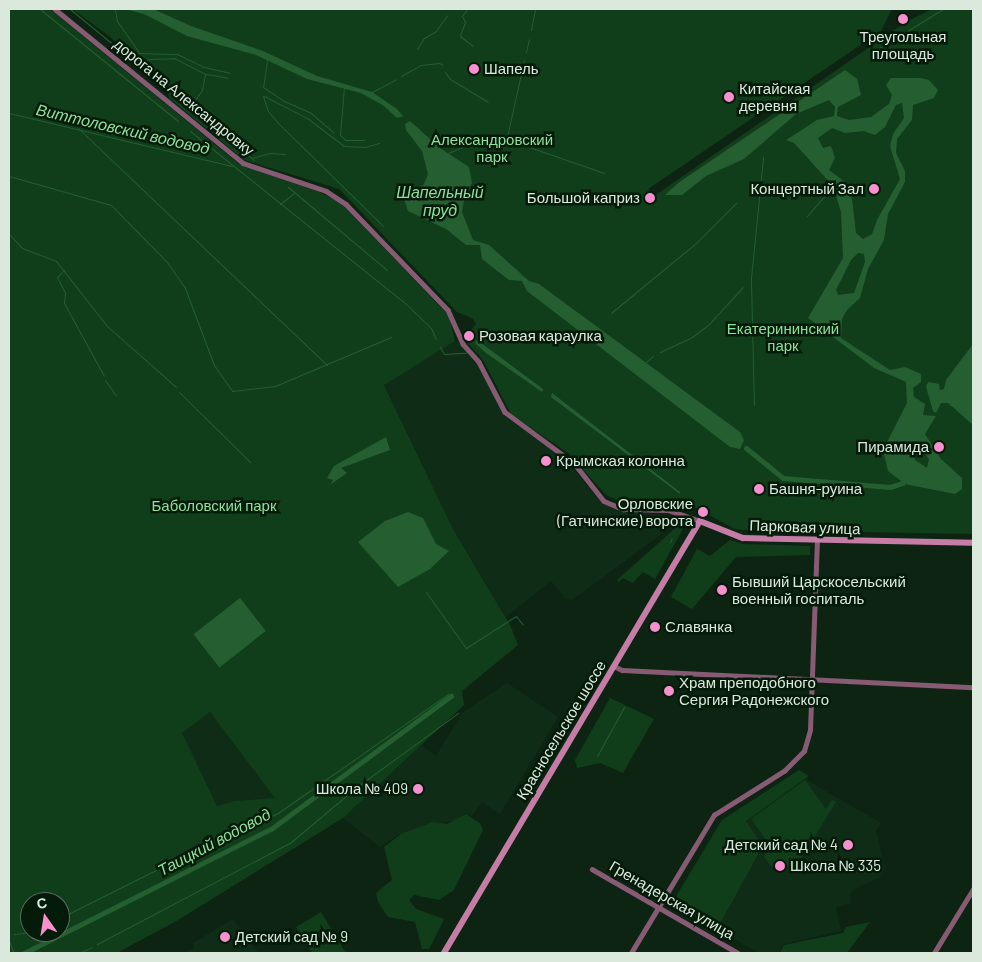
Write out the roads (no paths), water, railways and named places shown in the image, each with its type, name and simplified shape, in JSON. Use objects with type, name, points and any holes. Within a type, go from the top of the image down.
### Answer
[{"type":"main road","name":"Парковая улица","points":[[700,521],[743,538],[973,543]]},
{"type":"main road","name":"Красносельское шоссе","points":[[444,953],[700,521]]},
{"type":"street","name":"дорога на Александровку","points":[[55,9],[243,163],[326,191],[346,204],[448,310],[457,328]]},
{"type":"street","name":"Парковая улица","points":[[457,328],[505,412],[574,463],[604,501],[623,509],[668,510],[700,521]]},
{"type":"street","points":[[632,953],[714,815],[784,771],[804,751],[810,730],[817,540]]},
{"type":"street","points":[[614,666],[622,670],[813,677],[973,687]]},
{"type":"street","name":"Гренадерская улица","points":[[592,869],[738,953]]},
{"type":"street","points":[[934,953],[973,889]]},
{"type":"water","points":[[125,9],[153,9],[191,26],[263,51],[317,76],[372,92],[397,109],[403,116],[397,118],[384,106],[361,93],[307,79],[256,55],[187,36],[144,14]]},
{"type":"water","points":[[845,70],[857,79],[861,95],[838,107],[837,116],[849,120],[871,117],[889,104],[892,95],[886,85],[891,78],[921,78],[929,80],[938,90],[934,98],[913,105],[912,120],[897,139],[896,153],[905,171],[905,182],[888,214],[884,240],[868,269],[860,298],[847,310],[842,319],[841,338],[890,370],[905,367],[921,374],[921,382],[913,388],[914,397],[925,404],[923,415],[936,416],[925,434],[941,459],[962,478],[962,489],[955,494],[905,484],[888,471],[883,450],[907,403],[906,382],[874,368],[808,318],[843,258],[841,212],[833,186],[794,143],[786,140],[817,120],[834,116],[835,107],[829,100],[796,114],[744,159],[706,176],[682,195],[665,195],[678,183]],"holes":[[[902,103],[904,118],[893,134],[890,146],[900,179],[877,220],[872,234],[863,239],[856,233],[852,199],[845,182],[829,170],[835,158],[831,146],[823,148],[818,138],[832,128],[845,133],[864,131],[875,135],[885,127],[896,105]],[[858,253],[864,254],[865,262],[854,293],[838,295],[836,290],[851,260]],[[916,442],[929,459],[927,468],[915,460],[912,446]]]},
{"type":"water","name":"Шапельный пруд","points":[[410,121],[440,148],[469,167],[472,183],[465,195],[462,212],[473,240],[489,245],[529,281],[539,284],[740,432],[744,440],[740,449],[730,447],[527,291],[522,281],[509,280],[482,259],[480,245],[466,245],[446,229],[408,211],[404,199],[424,184],[428,174],[422,151],[406,130],[405,124]]},
{"type":"water","points":[[477,340],[543,389],[542,392],[486,353],[475,343]]},
{"type":"water","points":[[973,344],[973,425],[948,403],[941,403],[936,413],[933,411],[926,387],[928,382],[939,384],[940,390],[944,389],[946,380]]},
{"type":"water","points":[[552,393],[680,492],[680,494],[551,397]]},
{"type":"water","points":[[386,437],[390,450],[341,468],[347,473],[330,485],[333,480],[327,478],[334,466]]},
{"type":"water","points":[[408,512],[423,518],[436,544],[449,551],[430,569],[398,587],[358,542],[385,521]]},
{"type":"water","points":[[240,598],[266,631],[219,667],[194,634]]},
{"type":"waterway","points":[[40,9],[178,121]]},
{"type":"waterway","points":[[70,9],[254,160]]},
{"type":"waterway","points":[[115,9],[117,21],[139,53],[177,54],[204,67],[229,73]]},
{"type":"waterway","points":[[467,9],[462,16],[465,22],[460,36],[473,46]]},
{"type":"waterway","points":[[531,30],[535,9]]},
{"type":"waterway","points":[[876,50],[943,9]]},
{"type":"waterway","points":[[417,49],[424,38],[436,31],[447,15]]},
{"type":"waterway","points":[[526,52],[529,39]]},
{"type":"waterway","points":[[138,63],[149,59],[174,58],[206,74],[228,78]]},
{"type":"waterway","points":[[267,60],[263,87],[282,100],[311,113],[334,133]]},
{"type":"waterway","points":[[507,137],[524,60]]},
{"type":"waterway","points":[[401,76],[421,65],[439,63],[443,65]]},
{"type":"waterway","points":[[445,72],[450,79],[488,102]]},
{"type":"waterway","points":[[189,108],[202,90],[205,74]]},
{"type":"waterway","points":[[372,92],[396,79]]},
{"type":"waterway","points":[[344,87],[340,135],[345,140],[364,140]]},
{"type":"waterway","points":[[263,96],[268,111],[279,124],[383,226]]},
{"type":"waterway","points":[[264,96],[307,118],[344,146],[365,147],[379,143]]},
{"type":"waterway","name":"Виттоловский водовод","points":[[9,113],[232,166]]},
{"type":"waterway","points":[[78,128],[327,365]]},
{"type":"waterway","points":[[190,131],[405,303],[431,328],[436,339]]},
{"type":"waterway","points":[[490,138],[498,138]]},
{"type":"waterway","points":[[503,138],[604,173]]},
{"type":"waterway","points":[[448,153],[480,140]]},
{"type":"waterway","points":[[252,158],[269,153],[285,154]]},
{"type":"waterway","points":[[754,405],[751,278],[763,157]]},
{"type":"waterway","points":[[9,176],[111,205],[167,262],[185,288],[214,365],[232,391],[275,386],[391,337]]},
{"type":"waterway","points":[[807,216],[833,186]]},
{"type":"waterway","points":[[288,187],[387,270]]},
{"type":"waterway","points":[[280,204],[294,193]]},
{"type":"waterway","points":[[611,313],[696,243],[736,203]]},
{"type":"waterway","points":[[9,234],[22,248],[56,261],[107,326],[176,387]]},
{"type":"waterway","points":[[64,270],[57,277],[65,293],[64,303],[104,376]]},
{"type":"waterway","points":[[660,352],[692,337],[709,324],[743,287]]},
{"type":"waterway","points":[[440,347],[444,354],[466,353]]},
{"type":"waterway","points":[[644,364],[653,356]]},
{"type":"waterway","points":[[105,380],[116,396]]},
{"type":"waterway","points":[[179,392],[250,462]]},
{"type":"waterway","points":[[746,448],[783,478],[890,487],[902,483]]},
{"type":"waterway","name":"Таицкий водовод","points":[[670,542],[672,538]]},
{"type":"waterway","points":[[426,592],[466,648],[516,616],[523,625]]},
{"type":"waterway","points":[[70,913],[226,835],[278,813],[448,694]]},
{"type":"waterway","name":"Таицкий водовод","points":[[24,953],[271,829],[451,696]]},
{"type":"waterway","points":[[597,756],[624,707]]},
{"type":"waterway","points":[[97,944],[291,842],[358,786],[458,713]]},
{"type":"waterway","points":[[14,934],[20,933]]},
{"type":"waterway","points":[[9,941],[13,951]]},
{"type":"waterway","points":[[79,953],[92,947]]},
{"type":"place","name":"Треугольная площадь","points":[[903,19]]},
{"type":"place","name":"Шапель","points":[[474,69]]},
{"type":"place","name":"Китайская деревня","points":[[729,97]]},
{"type":"place","name":"Концертный Зал","points":[[874,189]]},
{"type":"place","name":"Большой каприз","points":[[650,198]]},
{"type":"place","name":"Розовая караулка","points":[[469,336]]},
{"type":"place","name":"Пирамида","points":[[939,447]]},
{"type":"place","name":"Крымская колонна","points":[[546,461]]},
{"type":"place","name":"Башня-руина","points":[[759,489]]},
{"type":"place","name":"Орловские (Гатчинские) ворота","points":[[703,512]]},
{"type":"place","name":"Бывший Царскосельский военный госпиталь","points":[[722,590]]},
{"type":"place","name":"Славянка","points":[[655,627]]},
{"type":"place","name":"Храм преподобного Сергия Радонежского","points":[[669,691]]},
{"type":"place","name":"Школа № 409","points":[[418,789]]},
{"type":"place","name":"Детский сад № 4","points":[[848,845]]},
{"type":"place","name":"Школа № 335","points":[[780,866]]},
{"type":"place","name":"Детский сад № 9","points":[[225,937]]},
{"type":"park label","name":"Александровский парк","points":[[492,148]]},
{"type":"park label","name":"Екатерининский парк","points":[[783,336]]},
{"type":"park label","name":"Баболовский парк","points":[[214,506]]}]
